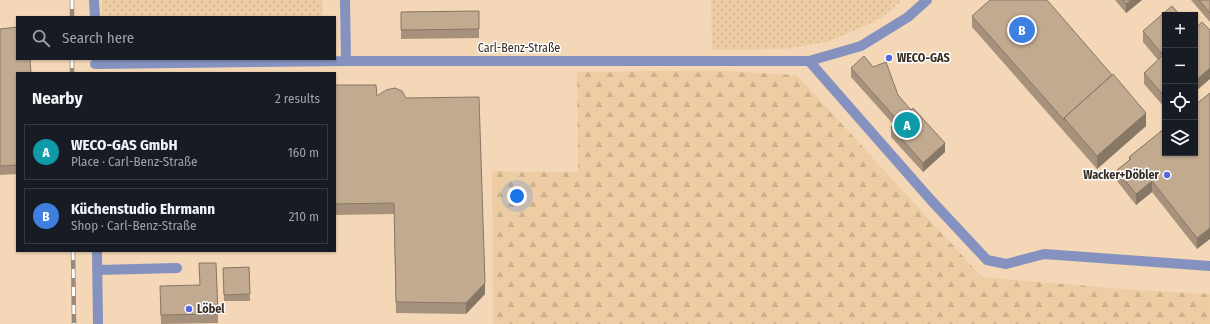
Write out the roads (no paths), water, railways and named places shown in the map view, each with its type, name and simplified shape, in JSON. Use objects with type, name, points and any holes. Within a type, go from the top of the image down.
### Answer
[{"type":"street","points":[[94,0],[95,16]]},
{"type":"street","points":[[345,0],[346,61]]},
{"type":"street","name":"Carl-Benz-Straße","points":[[95,65],[346,61],[809,61],[861,46],[908,17],[927,0]]},
{"type":"street","points":[[809,61],[930,199],[987,260],[1006,264],[1044,254],[1210,266]]},
{"type":"street","points":[[97,252],[98,324]]},
{"type":"street","points":[[97,270],[177,268]]},
{"type":"railway","points":[[72,0],[72,16]]},
{"type":"railway","points":[[72,60],[72,72]]},
{"type":"railway","points":[[73,252],[74,324]]},
{"type":"place","name":"Küchenstudio Ehrmann","points":[[1022,30]]},
{"type":"place","name":"WECO-GAS","points":[[889,58]]},
{"type":"place","name":"WECO-GAS GmbH","points":[[907,125]]},
{"type":"place","name":"Wacker+Döbler","points":[[1167,175]]},
{"type":"place","name":"Löbel","points":[[189,309]]}]
